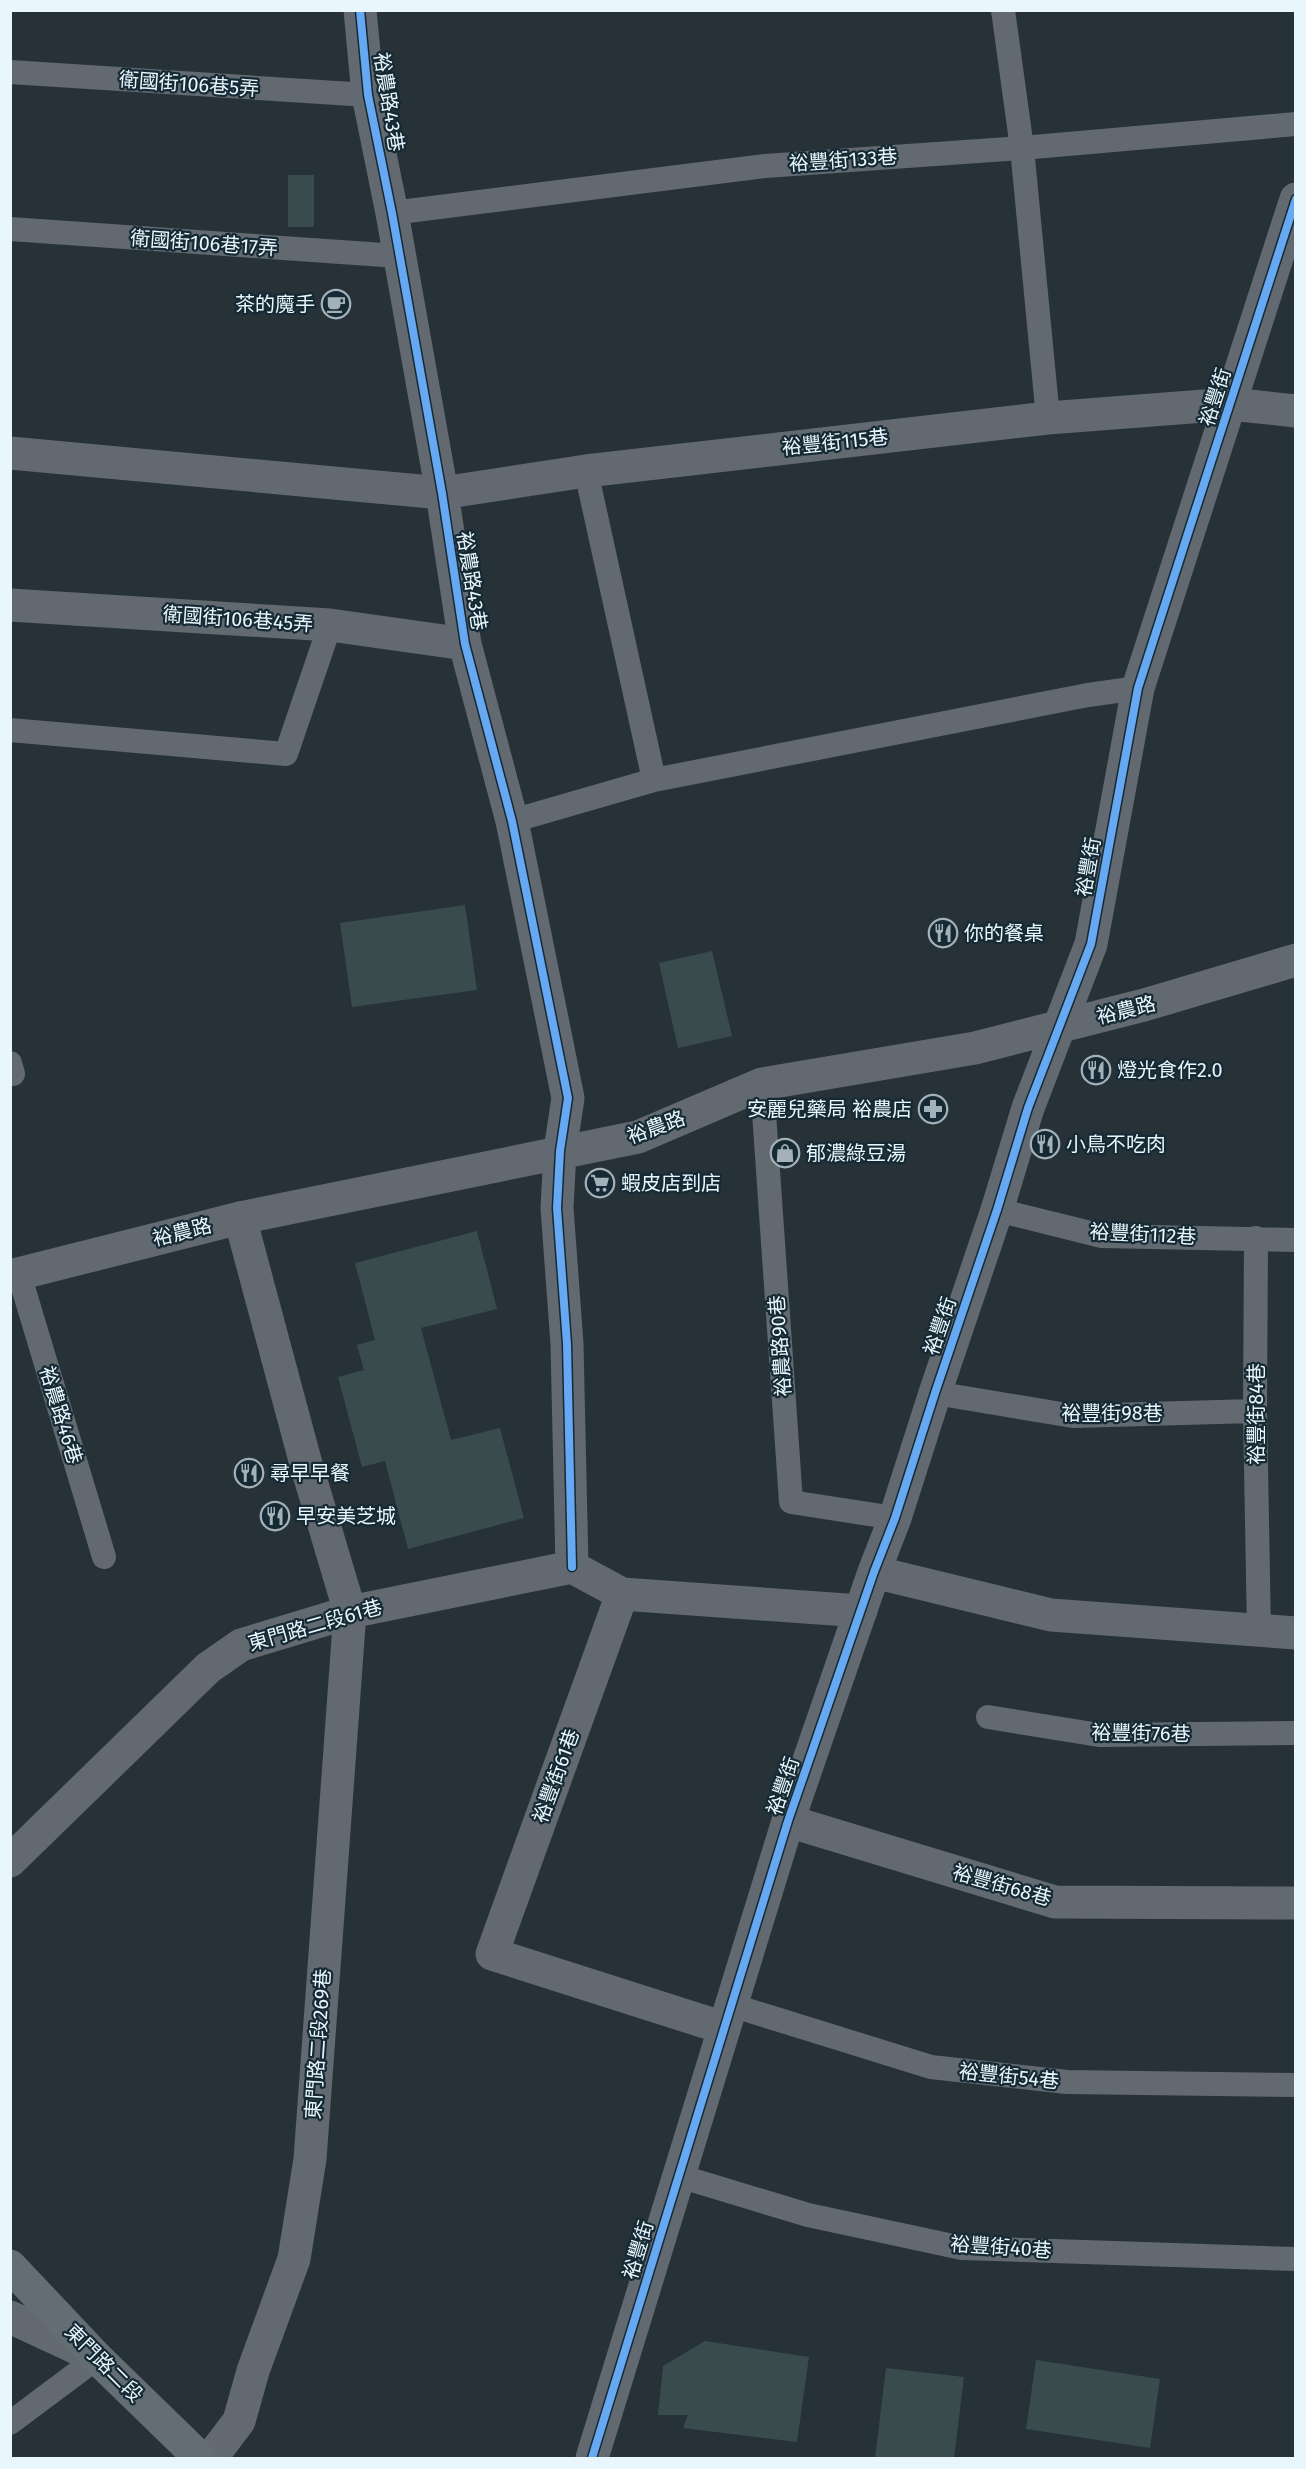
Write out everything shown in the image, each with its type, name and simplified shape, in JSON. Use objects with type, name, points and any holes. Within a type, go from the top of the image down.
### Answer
[{"type":"main road","name":"東門路二段","points":[[10,2266],[97,2358],[200,2458]]},
{"type":"street","name":"裕農路43巷","points":[[360,10],[368,95],[392,213],[465,644],[512,821],[568,1098],[560,1151],[557,1208],[567,1344],[572,1567]]},
{"type":"street","name":"裕豐街","points":[[592,2458],[788,1821],[874,1572],[895,1518],[997,1210],[1028,1108],[1091,945],[1138,688],[1296,199]]},
{"type":"street","name":"裕豐街115巷","points":[[10,453],[441,494],[586,471],[1048,418],[1230,404],[1296,411]]},
{"type":"street","name":"衛國街106巷45弄","points":[[10,605],[330,625],[465,644]]},
{"type":"street","name":"裕農路","points":[[15,1275],[240,1218],[560,1151],[638,1137],[762,1084],[975,1048],[1206,988],[1296,960]]},
{"type":"street","points":[[240,1218],[306,1464],[350,1612]]},
{"type":"street","points":[[572,1567],[622,1594],[861,1611]]},
{"type":"street","name":"東門路二段61巷","points":[[10,1861],[208,1668],[241,1645],[350,1612],[572,1567]]},
{"type":"street","points":[[874,1572],[1051,1615],[1296,1633]]},
{"type":"street","name":"裕豐街61巷","points":[[622,1594],[492,1954],[728,2016]]},
{"type":"street","name":"東門路二段269巷","points":[[211,2458],[239,2421],[253,2371],[296,2248],[310,2159],[350,1612]]},
{"type":"street","name":"裕豐街68巷","points":[[788,1821],[1055,1902],[1296,1903]]},
{"type":"street","points":[[10,2317],[97,2358]]},
{"type":"lane","points":[[1003,10],[1022,148],[1048,418]]},
{"type":"lane","name":"衛國街106巷5弄","points":[[10,72],[368,95]]},
{"type":"lane","name":"裕豐街133巷","points":[[392,213],[765,166],[1022,148],[1296,124]]},
{"type":"lane","name":"衛國街106巷17弄","points":[[10,229],[398,256]]},
{"type":"lane","points":[[586,471],[654,780]]},
{"type":"lane","points":[[10,730],[286,754],[330,625]]},
{"type":"lane","points":[[512,821],[654,780],[1088,695],[1138,688]]},
{"type":"lane","name":"裕農路90巷","points":[[762,1084],[791,1502],[895,1518]]},
{"type":"lane","name":"裕豐街112巷","points":[[997,1210],[1102,1236],[1256,1238]]},
{"type":"lane","points":[[1256,1238],[1296,1240]]},
{"type":"lane","name":"裕豐街84巷","points":[[1256,1238],[1255,1411],[1259,1631]]},
{"type":"lane","name":"裕農路46巷","points":[[15,1275],[104,1557]]},
{"type":"lane","name":"裕豐街98巷","points":[[935,1393],[1073,1416],[1255,1411]]},
{"type":"lane","name":"裕豐街76巷","points":[[988,1717],[1099,1735],[1296,1733]]},
{"type":"lane","name":"裕豐街54巷","points":[[728,2016],[931,2067],[1067,2082],[1296,2085]]},
{"type":"lane","name":"裕豐街40巷","points":[[679,2176],[808,2215],[962,2248],[1296,2259]]},
{"type":"lane","points":[[10,2423],[97,2358]]},
{"type":"building","points":[[288,175],[314,175],[314,227],[288,227]]},
{"type":"building","points":[[465,905],[477,990],[352,1007],[340,923]]},
{"type":"building","points":[[712,951],[732,1036],[678,1048],[659,963]]},
{"type":"building","points":[[477,1231],[497,1309],[421,1328],[451,1440],[500,1428],[524,1518],[408,1549],[385,1461],[362,1467],[338,1377],[364,1370],[357,1345],[375,1340],[355,1263]]},
{"type":"building","points":[[705,2341],[809,2357],[797,2442],[683,2428],[688,2415],[658,2415],[663,2366]]},
{"type":"building","points":[[1036,2360],[1160,2379],[1150,2448],[1026,2429]]},
{"type":"building","points":[[886,2368],[964,2377],[954,2458],[875,2458]]},
{"type":"cycle path","points":[[360,10],[368,95],[392,213],[442,493],[465,644],[512,821],[568,1098],[560,1151],[557,1208],[567,1344],[572,1567]]},
{"type":"cycle path","points":[[592,2458],[788,1821],[874,1572],[895,1518],[997,1210],[1028,1108],[1091,944],[1138,688],[1296,199]]},
{"type":"place","name":"茶的魔手","points":[[336,304]]},
{"type":"place","name":"你的餐桌","points":[[943,933]]},
{"type":"place","name":"燈光食作2.0","points":[[1096,1070]]},
{"type":"place","name":"安麗兒藥局 裕農店","points":[[933,1109]]},
{"type":"place","name":"小鳥不吃肉","points":[[1045,1144]]},
{"type":"place","name":"郁濃綠豆湯","points":[[785,1153]]},
{"type":"place","name":"蝦皮店到店","points":[[600,1183]]},
{"type":"place","name":"尋早早餐","points":[[249,1473]]},
{"type":"place","name":"早安美芝城","points":[[275,1516]]}]
